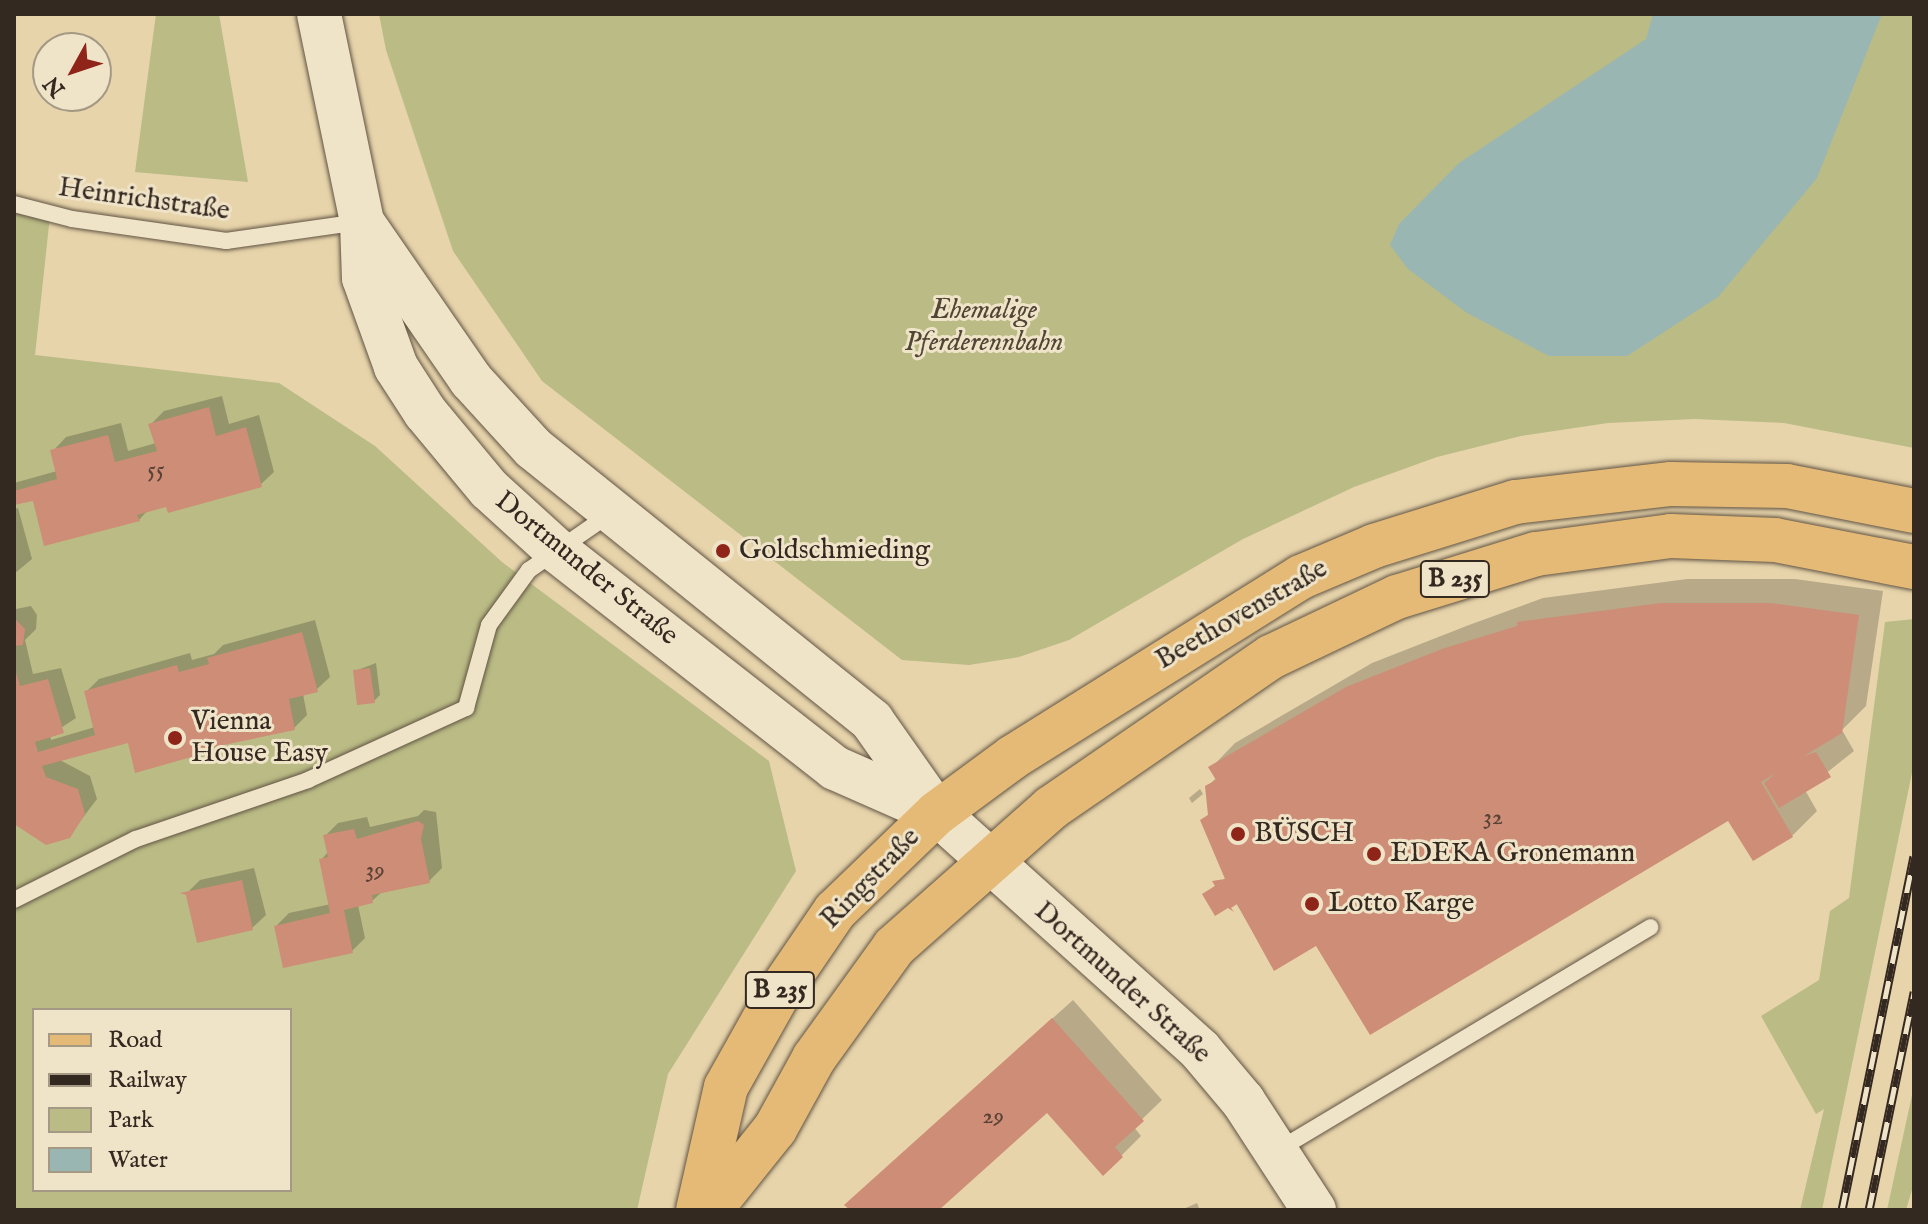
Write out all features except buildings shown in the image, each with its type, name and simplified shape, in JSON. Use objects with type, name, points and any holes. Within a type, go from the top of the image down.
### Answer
[{"type":"main road","name":"Dortmunder Straße","points":[[319,14],[362,222],[364,278],[396,367],[425,412],[556,564],[835,768],[937,813]]},
{"type":"main road","name":"Dortmunder Straße","points":[[362,222],[471,380],[533,448],[610,514],[872,721],[937,813],[986,861],[1200,1050],[1278,1150],[1314,1210]]},
{"type":"main road","name":"Beethovenstraße","points":[[937,813],[1167,657],[1301,577],[1388,541],[1515,502],[1671,484],[1787,486],[1914,511]]},
{"type":"main road","name":"Beethovenstraße","points":[[986,861],[1051,808],[1271,657],[1397,597],[1536,554],[1671,536],[1775,540],[1914,567]]},
{"type":"main road","name":"Ringstraße","points":[[698,1210],[726,1087],[777,996],[835,911],[937,813]]},
{"type":"main road","name":"B 235","points":[[710,1210],[775,1129],[814,1058],[894,947],[986,861]]},
{"type":"lane","name":"Heinrichstraße","points":[[14,204],[72,219],[226,241],[362,222]]},
{"type":"lane","points":[[556,564],[610,514]]},
{"type":"lane","name":"Dortmunder Straße","points":[[14,900],[136,839],[308,780],[466,708],[489,625],[556,564]]},
{"type":"lane","points":[[1278,1150],[1650,927]]},
{"type":"green space","points":[[156,14],[219,14],[248,182],[135,172]]},
{"type":"green space","name":"Ehemalige Pferderennbahn","points":[[379,14],[1914,14],[1914,448],[1784,423],[1695,419],[1608,423],[1521,436],[1437,457],[1354,487],[1243,539],[1069,640],[1019,657],[969,665],[902,660],[542,381],[453,251],[386,50]]},
{"type":"green space","points":[[14,211],[50,216],[35,355],[279,383],[375,446],[502,562],[769,761],[796,871],[668,1074],[637,1210],[14,1210]]},
{"type":"green space","points":[[1914,619],[1914,763],[1822,1210],[1800,1210],[1824,1109],[1816,1114],[1761,1016],[1819,980],[1830,911],[1849,898],[1885,622]]},
{"type":"green space","points":[[1914,1086],[1914,1183],[1906,1210],[1887,1210]]},
{"type":"water","points":[[1653,14],[1882,14],[1817,178],[1718,297],[1627,356],[1549,356],[1467,313],[1408,269],[1390,245],[1399,224],[1459,163],[1646,39]]},
{"type":"railway","points":[[1842,1210],[1914,856]]},
{"type":"railway","points":[[1869,1210],[1914,992]]},
{"type":"place","name":"Goldschmieding","points":[[723,551]]},
{"type":"place","name":"Vienna House Easy","points":[[175,738]]},
{"type":"place","name":"BÜSCH","points":[[1238,834]]},
{"type":"place","name":"EDEKA Gronemann","points":[[1374,854]]},
{"type":"place","name":"Lotto Karge","points":[[1312,904]]}]
